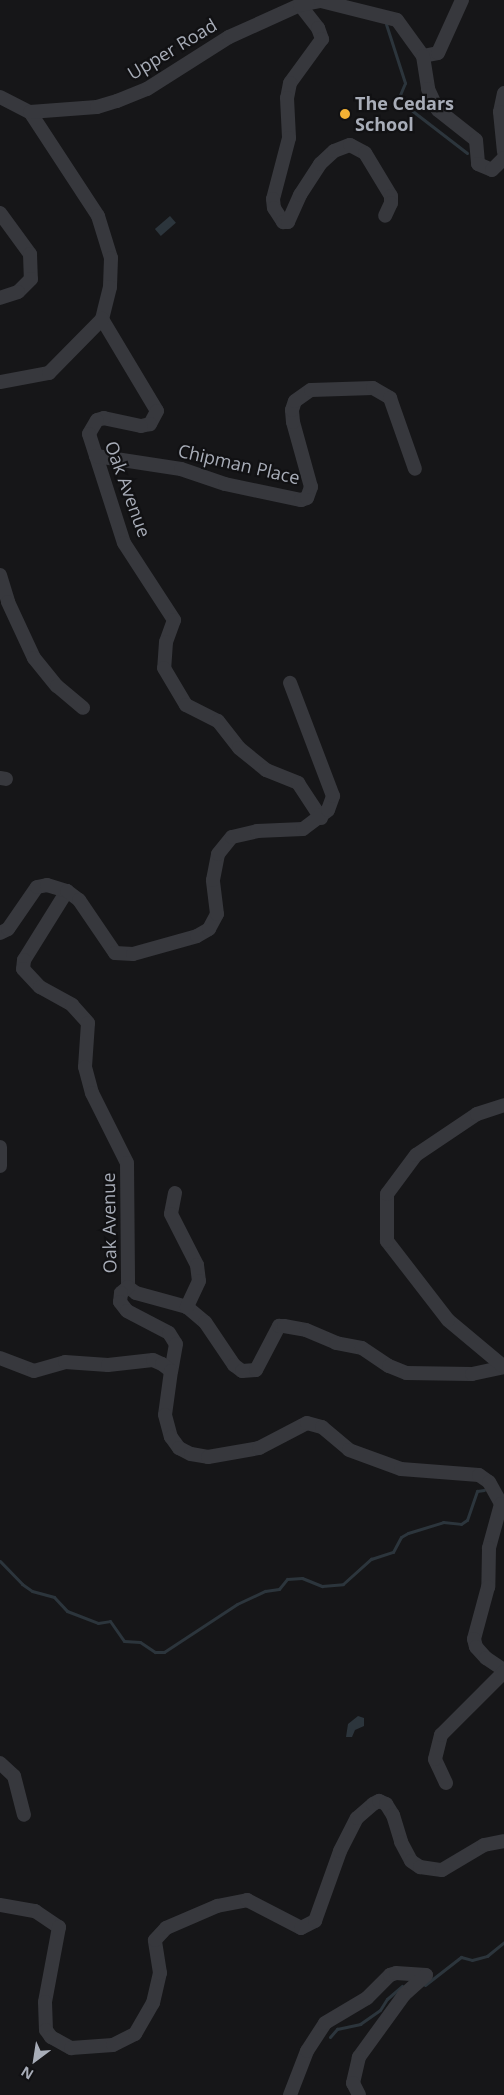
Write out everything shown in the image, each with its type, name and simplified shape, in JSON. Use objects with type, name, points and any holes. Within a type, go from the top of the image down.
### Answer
[{"type":"street","points":[[462,0],[438,53],[423,56],[428,89],[438,110],[476,140],[478,164],[492,170],[504,158]]},
{"type":"street","name":"Upper Road","points":[[30,112],[97,107],[117,102],[147,89],[229,37],[300,5],[321,1],[397,20],[423,56]]},
{"type":"street","points":[[300,5],[318,28],[322,39],[290,83],[287,98],[289,138],[273,199],[274,208],[283,222],[288,222],[300,194],[320,164],[334,151],[350,145],[365,153],[390,196],[391,203],[385,216]]},
{"type":"street","points":[[504,93],[500,112],[504,152]]},
{"type":"street","points":[[0,97],[30,112],[83,190],[106,237],[111,268],[102,319],[49,373],[0,382]]},
{"type":"street","points":[[0,213],[30,254],[31,279],[18,292],[0,298]]},
{"type":"street","name":"Oak Avenue","points":[[102,319],[157,411],[150,424],[141,426],[104,418],[97,420],[90,434],[124,543],[174,620],[166,642],[164,668],[172,686],[186,705],[218,721],[239,748],[266,770],[298,783],[321,818]]},
{"type":"street","name":"Chipman Place","points":[[96,456],[181,469],[225,484],[301,500],[307,498],[311,487],[293,422],[292,410],[295,401],[311,390],[373,388],[390,398],[415,468]]},
{"type":"street","points":[[0,575],[8,602],[34,658],[57,686],[83,708]]},
{"type":"street","points":[[0,933],[8,929],[37,887],[48,885],[67,891],[79,900],[115,954],[133,954],[197,936],[209,929],[217,914],[213,880],[218,854],[232,837],[256,831],[303,829],[321,818],[328,810],[333,796],[290,683]]},
{"type":"street","name":"Oak Avenue","points":[[67,891],[24,960],[23,969],[40,987],[72,1006],[88,1023],[85,1067],[92,1093],[127,1163],[128,1287],[136,1293],[187,1307],[205,1322],[234,1365],[242,1371],[256,1370],[279,1326],[306,1330],[336,1343],[362,1348],[389,1366],[406,1373],[472,1374],[504,1367]]},
{"type":"street","points":[[504,1105],[477,1114],[416,1155],[386,1194],[387,1241],[448,1320],[504,1367]]},
{"type":"street","points":[[0,1147],[0,1166]]},
{"type":"street","points":[[175,1193],[171,1214],[197,1265],[199,1281],[187,1307]]},
{"type":"street","points":[[128,1287],[121,1293],[120,1302],[127,1311],[169,1333],[176,1344],[165,1415],[171,1437],[179,1448],[191,1454],[208,1457],[259,1448],[307,1423],[322,1426],[349,1450],[401,1469],[479,1475],[489,1482],[501,1504],[489,1548],[488,1587],[474,1639],[476,1648],[504,1671],[441,1736],[435,1759],[446,1783]]},
{"type":"street","points":[[0,1358],[34,1371],[65,1362],[108,1365],[153,1360],[171,1371]]},
{"type":"street","points":[[0,1763],[14,1776],[24,1815]]},
{"type":"street","points":[[0,1905],[35,1911],[59,1927],[44,2002],[46,2030],[51,2037],[71,2048],[113,2045],[135,2034],[153,2003],[160,1973],[155,1940],[166,1928],[217,1906],[246,1900],[302,1928],[315,1921],[340,1851],[358,1818],[373,1804],[379,1801],[386,1804],[411,1861],[420,1867],[442,1870],[484,1845],[504,1841]]},
{"type":"street","points":[[290,2095],[319,2028],[367,1998],[390,1975],[426,1975],[404,1995],[359,2058],[353,2083],[359,2095]]},
{"type":"shaded area","points":[[170,216],[176,223],[161,236],[155,229]]},
{"type":"shaded area","points":[[358,1716],[364,1718],[364,1726],[355,1730],[352,1737],[346,1737],[348,1724]]},
{"type":"waterway","points":[[386,24],[405,83],[400,95],[406,106],[467,153]]},
{"type":"waterway","points":[[0,1561],[22,1584],[32,1591],[54,1597],[67,1611],[98,1623],[110,1621],[124,1641],[140,1642],[155,1652],[164,1652],[237,1604],[265,1591],[279,1589],[287,1579],[302,1578],[322,1586],[343,1584],[371,1559],[393,1552],[401,1537],[408,1533],[443,1522],[461,1524],[467,1520],[477,1491],[484,1490]]},
{"type":"waterway","points":[[425,1985],[461,1957],[472,1960],[487,1956],[504,1942]]},
{"type":"waterway","points":[[330,2037],[337,2029],[360,2024],[380,2010],[387,1999],[402,1986]]},
{"type":"place","name":"The Cedars School","points":[[345,114]]}]
